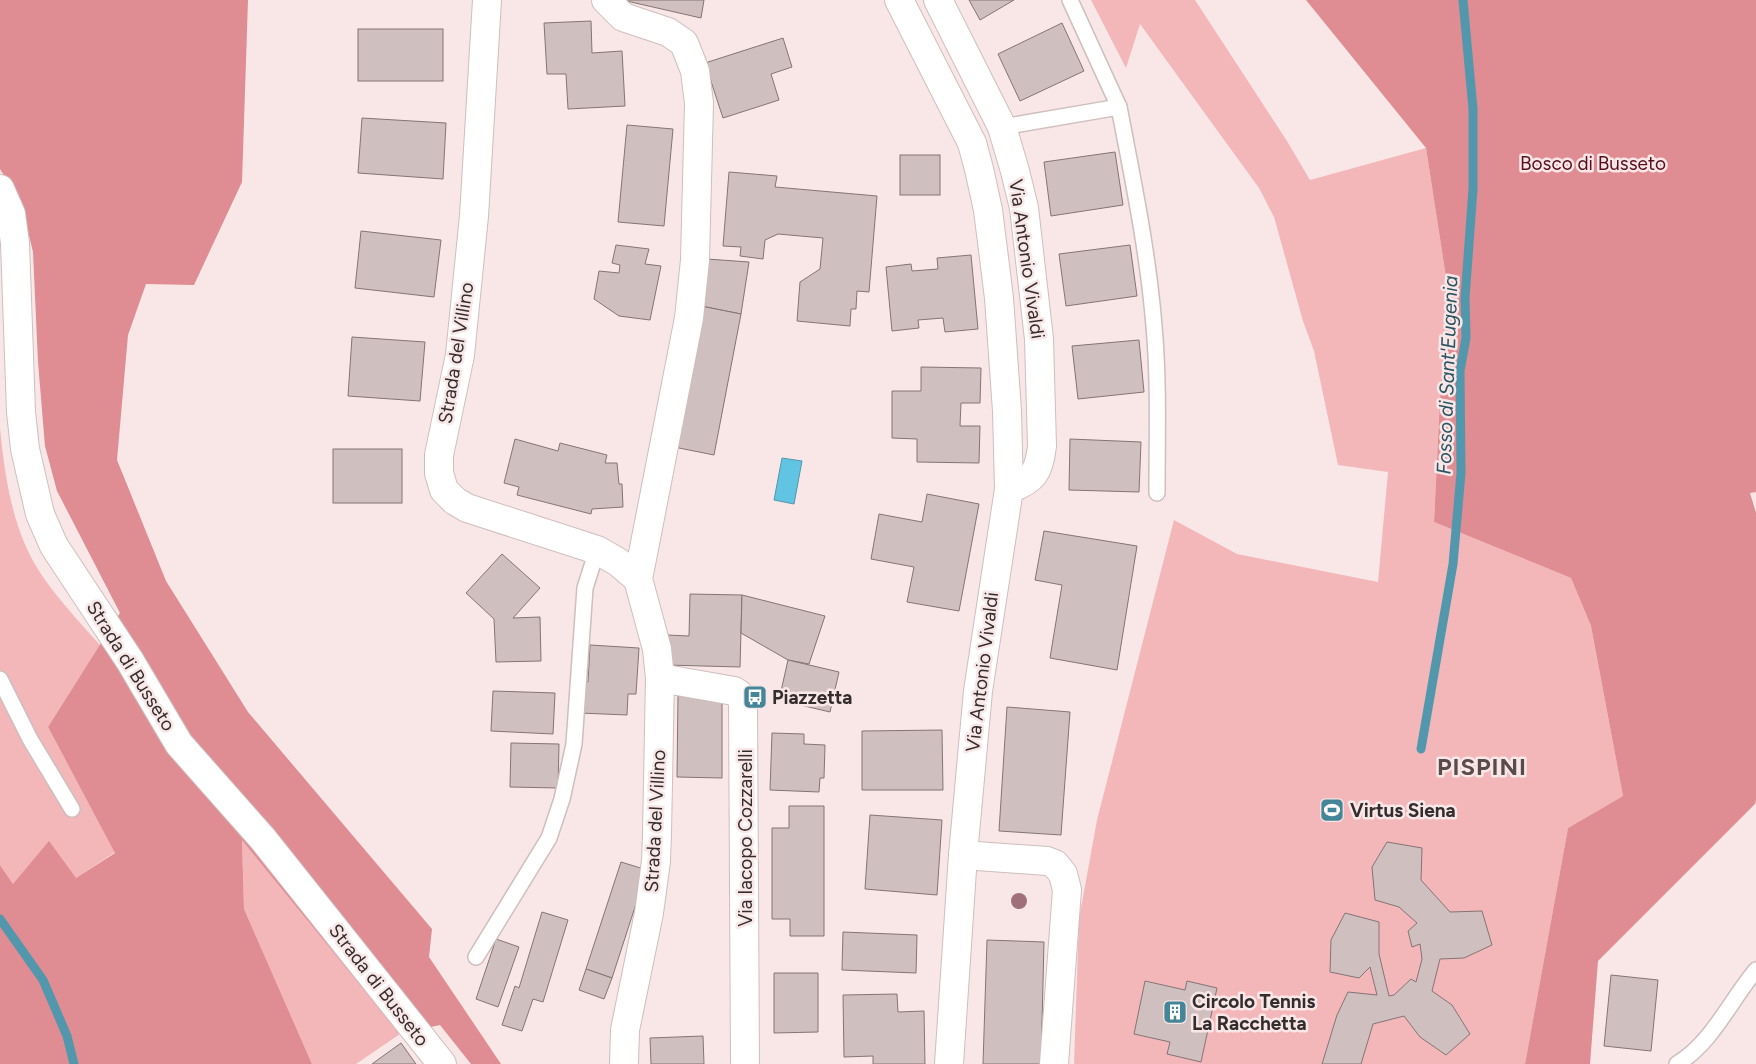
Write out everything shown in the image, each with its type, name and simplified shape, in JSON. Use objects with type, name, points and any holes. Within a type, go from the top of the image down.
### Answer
[{"type":"street","name":"Strada del Villino","points":[[487,0],[473,226],[460,355],[440,455],[439,473],[444,490],[455,501],[466,508],[597,550],[618,562],[638,579]]},
{"type":"street","name":"Strada del Villino","points":[[606,0],[623,17],[668,32],[684,43],[695,71],[699,94],[695,260],[689,318],[638,579],[654,630],[660,678],[656,861],[649,913],[625,1030],[624,1064]]},
{"type":"street","name":"Via Antonio Vivaldi","points":[[899,0],[972,143],[979,169],[988,210],[999,298],[1007,410],[1009,489],[978,690],[962,855],[949,1064]]},
{"type":"street","name":"Via Antonio Vivaldi","points":[[938,0],[1002,128],[1024,208],[1039,339],[1042,390],[1040,460],[1030,480],[1009,489]]},
{"type":"street","name":"Strada di Busseto","points":[[0,190],[11,214],[15,243],[21,412],[25,449],[40,514],[54,546],[130,660],[180,744],[263,838],[442,1064]]},
{"type":"street","name":"Via Iacopo Cozzarelli","points":[[660,678],[727,689],[740,695],[743,703],[745,1064]]},
{"type":"street","points":[[962,855],[1047,861],[1055,864],[1063,874],[1067,902],[1054,1064]]},
{"type":"lane","points":[[1070,0],[1119,107],[1143,233],[1154,325],[1158,401],[1157,493]]},
{"type":"lane","points":[[1002,128],[1119,107]]},
{"type":"lane","points":[[476,957],[549,838],[562,799],[574,744],[585,588],[597,550]]},
{"type":"lane","points":[[0,679],[30,740],[72,809]]},
{"type":"lane","points":[[1677,1064],[1688,1057],[1700,1045],[1756,970]]},
{"type":"shaded area","points":[[1091,0],[1195,0],[1287,141],[1310,180],[1426,148],[1446,277],[1434,522],[1571,578],[1591,626],[1623,796],[1568,828],[1525,1064],[1074,1064],[1079,919],[1097,820],[1174,520],[1237,554],[1378,582],[1388,472],[1338,465],[1314,351],[1303,321],[1274,217],[1259,188],[1140,24],[1126,68]]},
{"type":"shaded area","points":[[0,428],[12,506],[24,543],[43,577],[70,612],[100,645],[48,727],[115,852],[76,878],[13,884],[0,865]]},
{"type":"shaded area","points":[[242,839],[400,1034],[356,1064],[312,1064],[244,909]]},
{"type":"green space","points":[[0,0],[248,0],[242,182],[194,285],[146,284],[128,335],[117,460],[166,581],[248,712],[432,929],[429,957],[501,1064],[471,1064],[440,1025],[400,1034],[242,840],[244,909],[312,1064],[0,1064],[0,865],[13,884],[49,841],[76,878],[115,853],[48,727],[120,613],[57,491],[45,446],[38,362],[33,252],[21,203],[0,169]]},
{"type":"green space","name":"Bosco di Busseto","points":[[1306,0],[1756,0],[1756,492],[1750,493],[1756,513],[1756,800],[1755,804],[1598,961],[1590,1064],[1525,1064],[1568,828],[1623,796],[1591,626],[1571,578],[1434,522],[1446,277],[1426,148]]},
{"type":"water","points":[[782,458],[802,461],[794,504],[774,500]]},
{"type":"building","points":[[622,0],[704,0],[701,18]]},
{"type":"building","points":[[969,0],[1014,0],[980,20]]},
{"type":"building","points":[[591,21],[592,53],[622,51],[625,106],[568,109],[566,74],[547,74],[544,23]]},
{"type":"building","points":[[1062,23],[1084,71],[1020,101],[998,54]]},
{"type":"building","points":[[358,29],[443,29],[443,81],[358,81]]},
{"type":"building","points":[[783,38],[792,67],[771,74],[779,100],[723,118],[705,63]]},
{"type":"building","points":[[362,118],[446,123],[443,179],[358,173]]},
{"type":"building","points":[[627,125],[673,129],[664,226],[618,222]]},
{"type":"building","points":[[1115,152],[1123,205],[1051,216],[1044,162]]},
{"type":"building","points":[[900,155],[940,155],[940,195],[900,195]]},
{"type":"building","points":[[729,172],[777,176],[775,187],[877,196],[869,292],[857,291],[856,309],[851,309],[850,326],[797,321],[800,282],[820,269],[823,238],[778,234],[765,240],[763,259],[740,256],[741,247],[723,246]]},
{"type":"building","points":[[361,231],[441,240],[434,297],[355,288]]},
{"type":"building","points":[[616,245],[649,249],[645,264],[661,266],[650,320],[619,316],[594,299],[599,271],[619,273],[620,265],[612,263]]},
{"type":"building","points":[[1130,245],[1137,296],[1066,306],[1059,254]]},
{"type":"building","points":[[971,255],[978,329],[945,332],[943,318],[918,320],[919,328],[892,331],[886,267],[911,264],[912,271],[938,269],[937,258]]},
{"type":"building","points":[[707,259],[749,262],[741,314],[701,306]]},
{"type":"building","points":[[701,306],[741,314],[714,455],[674,447]]},
{"type":"building","points":[[352,337],[425,342],[420,401],[348,396]]},
{"type":"building","points":[[1139,340],[1144,392],[1078,399],[1072,346]]},
{"type":"building","points":[[921,367],[981,368],[980,403],[961,403],[960,426],[980,426],[979,463],[917,462],[917,439],[892,438],[892,391],[921,391]]},
{"type":"building","points":[[515,439],[558,451],[560,443],[607,455],[605,463],[617,463],[619,484],[622,484],[623,507],[592,509],[591,514],[517,495],[519,487],[504,483]]},
{"type":"building","points":[[1070,439],[1141,442],[1139,492],[1069,490]]},
{"type":"building","points":[[333,449],[402,449],[402,503],[333,503]]},
{"type":"building","points":[[927,494],[979,504],[959,611],[907,602],[914,567],[871,559],[879,514],[922,522]]},
{"type":"building","points":[[1044,531],[1137,546],[1117,670],[1050,658],[1062,585],[1035,580]]},
{"type":"building","points":[[502,554],[540,588],[513,618],[540,617],[541,661],[496,662],[494,619],[466,593]]},
{"type":"building","points":[[690,594],[742,595],[740,667],[666,665],[667,635],[689,636]]},
{"type":"building","points":[[742,595],[825,616],[809,664],[788,660],[741,633]]},
{"type":"building","points":[[590,645],[639,648],[636,694],[628,694],[627,715],[580,713],[582,682],[588,682]]},
{"type":"building","points":[[788,660],[839,672],[830,712],[779,700]]},
{"type":"building","points":[[493,691],[555,693],[553,734],[491,731]]},
{"type":"building","points":[[678,695],[722,696],[722,778],[677,777]]},
{"type":"building","points":[[1007,707],[1070,712],[1061,835],[999,831]]},
{"type":"building","points":[[942,730],[943,790],[862,790],[862,731]]},
{"type":"building","points":[[772,733],[804,734],[804,744],[825,745],[824,778],[820,778],[819,792],[770,790]]},
{"type":"building","points":[[511,743],[559,744],[558,788],[510,787]]},
{"type":"building","points":[[789,806],[824,806],[824,936],[790,936],[790,919],[772,919],[772,828],[789,828]]},
{"type":"building","points":[[870,815],[942,820],[937,895],[865,889]]},
{"type":"building","points":[[1387,842],[1422,848],[1421,880],[1450,912],[1482,911],[1492,945],[1464,958],[1440,959],[1432,991],[1452,1005],[1470,1034],[1446,1055],[1420,1037],[1404,1016],[1373,1024],[1361,1064],[1322,1064],[1337,1015],[1348,992],[1377,995],[1370,967],[1359,978],[1330,972],[1331,940],[1345,913],[1379,922],[1379,954],[1389,996],[1394,995],[1411,979],[1416,982],[1422,959],[1420,944],[1412,947],[1408,931],[1417,923],[1399,907],[1375,900],[1372,867]]},
{"type":"building","points":[[621,862],[647,870],[612,978],[586,969]]},
{"type":"building","points":[[542,912],[568,920],[543,1002],[533,999],[522,1031],[502,1025],[515,986],[519,988]]},
{"type":"building","points":[[843,932],[917,935],[916,973],[842,970]]},
{"type":"building","points":[[496,939],[519,947],[498,1007],[476,999]]},
{"type":"building","points":[[987,940],[1044,942],[1041,1064],[983,1064]]},
{"type":"building","points":[[586,969],[612,978],[604,999],[579,990]]},
{"type":"building","points":[[774,973],[818,973],[818,1032],[774,1033]]},
{"type":"building","points":[[1611,975],[1658,980],[1651,1051],[1604,1046]]},
{"type":"building","name":"Circolo Tennis La Racchetta","points":[[1145,981],[1185,990],[1187,981],[1217,988],[1201,1062],[1167,1054],[1170,1042],[1134,1034]]},
{"type":"building","points":[[897,994],[898,1012],[924,1011],[925,1064],[873,1064],[873,1056],[844,1057],[843,995]]},
{"type":"building","points":[[703,1036],[704,1064],[651,1064],[650,1038]]},
{"type":"building","points":[[401,1043],[416,1064],[372,1064]]},
{"type":"waterway","name":"Fosso di Sant'Eugenia","points":[[1421,749],[1453,564],[1461,473],[1460,371],[1466,338],[1465,298],[1473,189],[1473,109],[1463,0]]},
{"type":"waterway","points":[[0,919],[43,980],[67,1036],[74,1064]]},
{"type":"place","name":"Piazzetta","points":[[755,697]]},
{"type":"place","name":"Virtus Siena","points":[[1332,810]]},
{"type":"place","name":"Circolo Tennis La Racchetta","points":[[1175,1012]]},
{"type":"district","name":"PISPINI","points":[[1482,766]]}]
